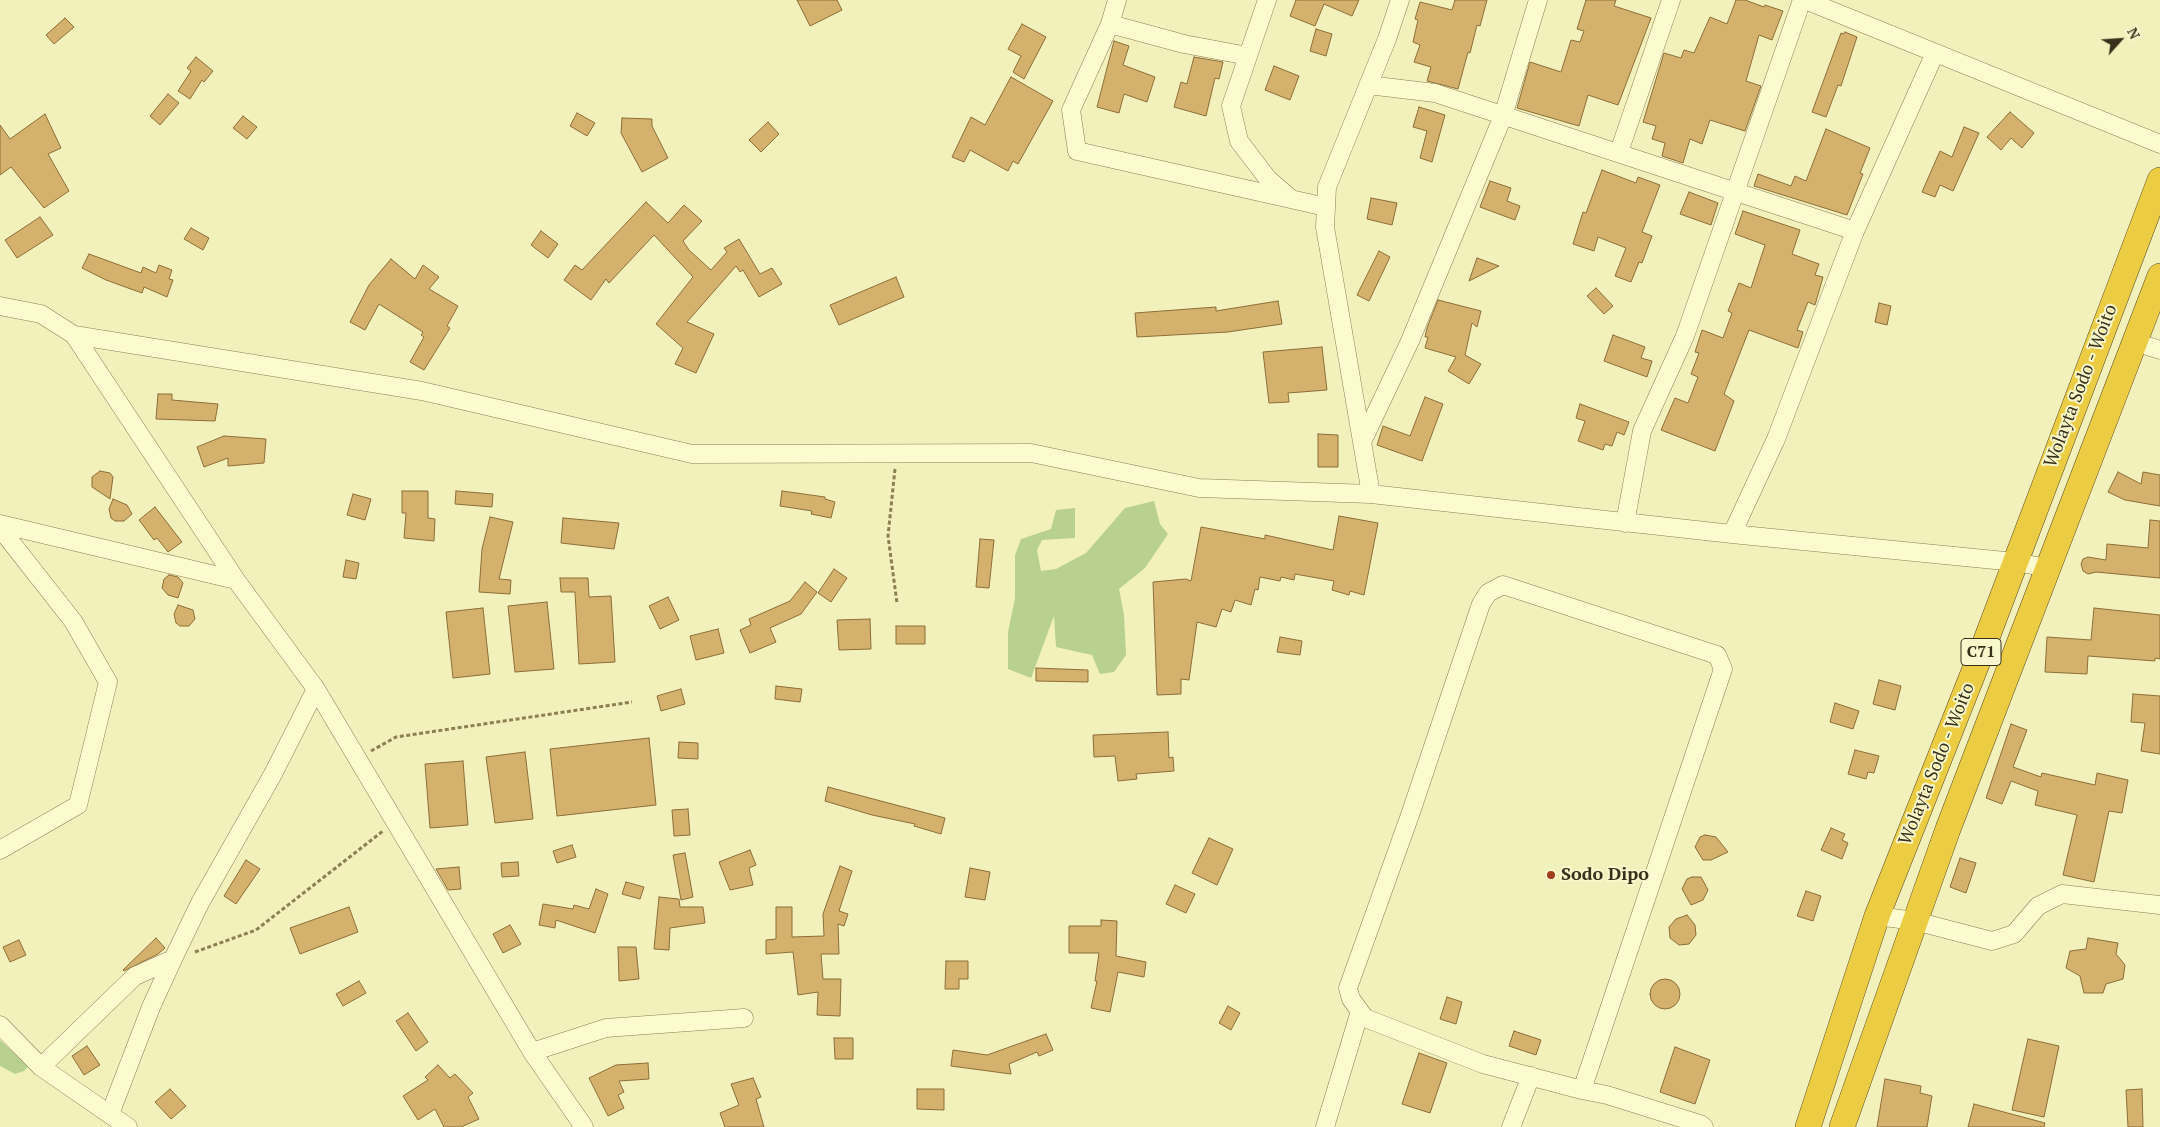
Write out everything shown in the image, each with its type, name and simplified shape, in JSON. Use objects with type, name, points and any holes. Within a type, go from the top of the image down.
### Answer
[{"type":"highway","name":"Wolayta Sodo - Woito","points":[[1808,1127],[1877,916],[2015,562],[2160,180]]},
{"type":"highway","name":"Wolayta Sodo - Woito","points":[[1842,1127],[1948,829],[2160,276]]},
{"type":"street","points":[[1117,0],[1110,24],[1071,110],[1077,151],[1326,207]]},
{"type":"street","points":[[1267,0],[1231,106],[1239,141],[1268,179],[1291,199]]},
{"type":"street","points":[[1371,494],[1325,227],[1327,187],[1400,0]]},
{"type":"street","points":[[1363,440],[1410,342],[1504,116],[1538,0]]},
{"type":"street","points":[[1619,152],[1670,0]]},
{"type":"street","points":[[1625,523],[1642,431],[1684,336],[1804,0],[2160,144]]},
{"type":"street","points":[[1110,24],[1184,44],[1248,56]]},
{"type":"street","points":[[1732,534],[1776,439],[1855,231],[1935,53]]},
{"type":"street","points":[[1368,85],[1435,93],[1855,231]]},
{"type":"street","points":[[0,306],[41,314],[74,336],[236,580],[316,689],[532,1052],[584,1127]]},
{"type":"street","points":[[74,336],[422,391],[692,454],[1031,453],[1199,488],[1371,494],[1625,523],[2015,562],[2048,568]]},
{"type":"street","points":[[2135,342],[2160,350]]},
{"type":"street","points":[[0,524],[236,580]]},
{"type":"street","points":[[0,528],[74,621],[108,682],[78,805],[0,850]]},
{"type":"street","points":[[1582,1090],[1723,669],[1717,655],[1503,585],[1488,593],[1481,604],[1410,815],[1348,988],[1351,999],[1365,1018],[1483,1064],[1582,1090],[1607,1095],[1700,1124],[1704,1127]]},
{"type":"street","points":[[110,1114],[151,1007],[200,903],[273,774],[316,689]]},
{"type":"street","points":[[1877,916],[1915,921],[1992,941],[2014,934],[2038,906],[2062,894],[2160,905]]},
{"type":"street","points":[[41,1067],[135,976],[173,960]]},
{"type":"street","points":[[1325,1127],[1360,1011]]},
{"type":"street","points":[[532,1052],[606,1028],[744,1018]]},
{"type":"street","points":[[0,1025],[41,1067],[128,1127]]},
{"type":"street","points":[[1511,1127],[1531,1076]]},
{"type":"path","points":[[896,454],[888,536],[897,604]]},
{"type":"path","points":[[356,759],[396,737],[632,702]]},
{"type":"path","points":[[173,960],[256,930],[394,823]]},
{"type":"green space","points":[[1154,501],[1160,524],[1168,534],[1145,568],[1119,589],[1124,615],[1126,655],[1114,672],[1100,674],[1092,655],[1056,647],[1054,616],[1031,678],[1008,669],[1008,632],[1015,598],[1015,555],[1021,539],[1051,529],[1056,510],[1075,508],[1075,538],[1042,540],[1037,550],[1041,571],[1056,569],[1086,553],[1125,508]]},
{"type":"green space","points":[[0,1040],[29,1066],[24,1071],[15,1074],[0,1066]]},
{"type":"building","points":[[797,0],[837,0],[842,10],[810,26]]},
{"type":"building","points":[[1296,0],[1359,0],[1352,16],[1324,4],[1315,26],[1290,16]]},
{"type":"building","points":[[1455,0],[1487,0],[1480,26],[1477,25],[1470,53],[1468,52],[1458,89],[1427,81],[1431,67],[1414,62],[1420,45],[1413,42],[1418,20],[1415,19],[1420,2],[1452,10]]},
{"type":"building","points":[[1586,0],[1616,0],[1614,6],[1651,18],[1618,105],[1588,95],[1579,126],[1517,108],[1530,62],[1561,72],[1571,40],[1580,42],[1584,31],[1577,29]]},
{"type":"building","points":[[1736,0],[1745,0],[1783,11],[1772,40],[1759,35],[1746,81],[1761,86],[1745,131],[1710,120],[1702,144],[1690,139],[1683,163],[1662,156],[1665,143],[1652,139],[1656,126],[1643,122],[1664,53],[1681,58],[1684,50],[1694,53],[1710,17],[1727,24]]},
{"type":"building","points":[[65,18],[74,27],[54,44],[46,35]]},
{"type":"building","points":[[1022,24],[1046,37],[1024,79],[1013,72],[1021,56],[1008,49]]},
{"type":"building","points":[[1316,29],[1332,34],[1326,56],[1310,51]]},
{"type":"building","points":[[1845,32],[1857,37],[1841,86],[1838,85],[1826,117],[1812,112],[1841,33],[1844,34]]},
{"type":"building","points":[[1114,41],[1129,46],[1123,65],[1155,77],[1147,102],[1124,94],[1119,113],[1097,107]]},
{"type":"building","points":[[196,57],[213,71],[204,82],[202,80],[190,99],[178,91],[191,71],[187,68]]},
{"type":"building","points":[[1194,57],[1223,62],[1219,79],[1215,78],[1206,116],[1174,107],[1181,82],[1187,84]]},
{"type":"building","points":[[1274,66],[1299,76],[1290,100],[1265,90]]},
{"type":"building","points":[[1011,77],[1053,101],[1018,164],[1013,161],[1008,171],[970,150],[964,162],[952,157],[971,117],[985,125]]},
{"type":"building","points":[[168,94],[179,103],[160,125],[150,116]]},
{"type":"building","points":[[1419,107],[1445,115],[1432,162],[1420,158],[1427,131],[1413,127]]},
{"type":"building","points":[[2010,112],[2034,133],[2022,148],[2011,138],[2001,150],[1987,137]]},
{"type":"building","points":[[577,113],[595,123],[587,136],[570,126]]},
{"type":"building","points":[[45,114],[61,148],[48,154],[69,191],[44,208],[11,167],[0,175],[0,125],[10,139]]},
{"type":"building","points":[[243,116],[257,127],[247,139],[233,128]]},
{"type":"building","points":[[622,118],[652,119],[652,126],[668,158],[642,172],[621,133]]},
{"type":"building","points":[[768,122],[779,134],[761,152],[749,140]]},
{"type":"building","points":[[1964,127],[1979,133],[1953,191],[1940,185],[1935,197],[1922,192],[1940,151],[1952,157]]},
{"type":"building","points":[[1826,129],[1870,148],[1860,173],[1863,174],[1847,215],[1754,186],[1758,174],[1791,186],[1795,176],[1806,181]]},
{"type":"building","points":[[1602,170],[1636,183],[1638,177],[1660,185],[1642,232],[1652,236],[1642,263],[1639,262],[1631,282],[1615,276],[1626,248],[1598,237],[1594,251],[1573,244],[1583,212],[1586,213]]},
{"type":"building","points":[[1490,181],[1511,188],[1507,201],[1520,206],[1515,220],[1480,207]]},
{"type":"building","points":[[1689,192],[1718,203],[1711,225],[1680,214]]},
{"type":"building","points":[[1371,198],[1397,203],[1392,225],[1367,219]]},
{"type":"building","points":[[646,202],[668,223],[684,205],[702,221],[683,241],[689,250],[711,270],[727,252],[724,248],[739,239],[760,274],[772,268],[782,284],[759,297],[743,270],[740,272],[736,266],[687,322],[714,334],[696,373],[675,364],[683,348],[656,324],[693,277],[654,235],[609,283],[606,279],[591,300],[564,280],[575,265],[582,270]]},
{"type":"building","points":[[1743,211],[1800,230],[1792,254],[1819,264],[1815,275],[1823,277],[1815,305],[1808,302],[1797,330],[1803,332],[1798,348],[1749,330],[1724,394],[1734,401],[1715,451],[1661,430],[1675,398],[1688,403],[1698,377],[1691,374],[1699,353],[1695,352],[1702,330],[1723,338],[1732,313],[1728,311],[1739,283],[1751,288],[1765,245],[1735,234]]},
{"type":"building","points":[[40,217],[53,235],[17,258],[5,240]]},
{"type":"building","points":[[191,228],[209,238],[203,250],[184,239]]},
{"type":"building","points":[[541,231],[558,244],[548,258],[531,245]]},
{"type":"building","points":[[1379,251],[1390,257],[1369,301],[1357,295]]},
{"type":"building","points":[[89,254],[141,273],[143,267],[156,273],[159,265],[172,270],[169,279],[173,280],[167,297],[144,287],[142,293],[106,280],[82,268]]},
{"type":"building","points":[[1477,258],[1499,266],[1469,281]]},
{"type":"building","points":[[391,259],[415,279],[423,265],[439,277],[429,289],[458,306],[447,326],[450,328],[424,370],[410,362],[424,337],[421,335],[423,332],[379,304],[365,330],[350,322],[369,285]]},
{"type":"building","points":[[896,277],[904,297],[839,325],[830,305]]},
{"type":"building","points":[[1596,288],[1613,306],[1604,314],[1587,296]]},
{"type":"building","points":[[1438,300],[1481,311],[1477,327],[1472,323],[1465,355],[1481,364],[1469,384],[1448,371],[1456,357],[1425,348],[1428,337],[1425,337],[1427,328]]},
{"type":"building","points":[[1278,301],[1282,324],[1228,332],[1137,337],[1135,313],[1216,307],[1216,311]]},
{"type":"building","points":[[1879,303],[1891,306],[1887,325],[1875,322]]},
{"type":"building","points":[[1613,335],[1645,347],[1641,358],[1652,361],[1647,377],[1604,361]]},
{"type":"building","points":[[1322,347],[1327,390],[1288,393],[1289,402],[1269,403],[1263,352]]},
{"type":"building","points":[[158,394],[172,394],[172,400],[218,404],[215,421],[156,419]]},
{"type":"building","points":[[1425,397],[1443,404],[1422,461],[1377,445],[1383,426],[1410,436]]},
{"type":"building","points":[[1580,404],[1629,422],[1624,435],[1617,432],[1612,446],[1605,444],[1603,450],[1578,441],[1585,421],[1576,418]]},
{"type":"building","points":[[1318,434],[1338,435],[1338,467],[1318,467]]},
{"type":"building","points":[[224,436],[266,439],[264,463],[228,466],[228,458],[204,467],[197,447]]},
{"type":"building","points":[[100,471],[110,473],[113,477],[110,499],[92,487],[92,477]]},
{"type":"building","points":[[2118,472],[2141,484],[2143,472],[2160,475],[2160,506],[2125,500],[2108,492]]},
{"type":"building","points":[[402,491],[428,491],[428,518],[435,519],[434,541],[404,538],[406,513],[402,513]]},
{"type":"building","points":[[456,491],[493,494],[492,507],[455,504]]},
{"type":"building","points":[[782,491],[825,497],[825,499],[835,502],[831,518],[811,514],[812,511],[780,506]]},
{"type":"building","points":[[353,494],[371,499],[365,520],[347,515]]},
{"type":"building","points":[[113,499],[127,505],[132,514],[124,521],[115,521],[111,518],[109,509]]},
{"type":"building","points":[[155,507],[182,542],[168,552],[157,538],[154,540],[139,520]]},
{"type":"building","points":[[1339,516],[1378,523],[1364,595],[1350,591],[1349,595],[1332,590],[1334,581],[1295,574],[1294,580],[1281,577],[1280,581],[1260,577],[1258,590],[1255,589],[1251,605],[1235,600],[1231,612],[1222,609],[1216,627],[1197,622],[1189,680],[1181,679],[1181,694],[1157,695],[1153,582],[1186,579],[1191,581],[1201,527],[1265,539],[1265,535],[1333,550]]},
{"type":"building","points":[[490,517],[513,522],[499,579],[511,580],[510,594],[479,592],[482,549]]},
{"type":"building","points":[[563,518],[619,523],[614,549],[561,543]]},
{"type":"building","points":[[2150,520],[2160,521],[2160,578],[2096,572],[2088,574],[2083,571],[2081,564],[2083,559],[2088,557],[2106,560],[2107,544],[2148,548]]},
{"type":"building","points":[[980,539],[994,540],[989,588],[976,587]]},
{"type":"building","points":[[346,560],[359,563],[356,579],[343,577]]},
{"type":"building","points":[[834,569],[847,578],[831,602],[818,593]]},
{"type":"building","points":[[169,575],[178,577],[183,583],[178,598],[168,595],[162,588],[164,579]]},
{"type":"building","points":[[560,578],[588,578],[589,597],[611,596],[615,662],[579,664],[575,592],[561,592]]},
{"type":"building","points":[[805,582],[817,592],[801,614],[770,628],[776,642],[750,653],[740,630],[751,625],[749,619],[790,601]]},
{"type":"building","points":[[668,597],[679,620],[660,629],[649,606]]},
{"type":"building","points":[[547,602],[554,669],[515,672],[508,606]]},
{"type":"building","points":[[178,605],[193,610],[195,619],[189,626],[180,626],[176,623],[174,614]]},
{"type":"building","points":[[483,608],[490,674],[453,678],[446,612]]},
{"type":"building","points":[[2094,608],[2160,615],[2160,659],[2155,658],[2155,661],[2088,656],[2087,674],[2045,672],[2047,637],[2091,640]]},
{"type":"building","points":[[870,619],[871,649],[839,650],[837,620]]},
{"type":"building","points":[[896,626],[925,626],[925,644],[896,644]]},
{"type":"building","points":[[718,629],[724,653],[696,660],[690,636]]},
{"type":"building","points":[[1280,637],[1302,641],[1300,655],[1277,652]]},
{"type":"building","points":[[1036,668],[1088,670],[1088,682],[1036,681]]},
{"type":"building","points":[[1879,680],[1901,686],[1895,710],[1873,704]]},
{"type":"building","points":[[776,686],[802,689],[800,702],[775,699]]},
{"type":"building","points":[[681,689],[685,704],[661,711],[657,696]]},
{"type":"building","points":[[2133,694],[2160,696],[2160,754],[2141,751],[2145,723],[2131,722]]},
{"type":"building","points":[[1835,703],[1859,711],[1853,729],[1830,722]]},
{"type":"building","points":[[2011,724],[2027,730],[2013,767],[2041,777],[2042,773],[2095,785],[2097,773],[2128,780],[2122,813],[2109,811],[2094,882],[2063,875],[2077,815],[2035,805],[2038,791],[2011,781],[2002,804],[1986,798]]},
{"type":"building","points":[[1168,732],[1169,758],[1173,757],[1174,771],[1136,774],[1137,779],[1118,781],[1115,756],[1094,757],[1093,735]]},
{"type":"building","points":[[649,738],[656,805],[557,816],[550,749]]},
{"type":"building","points":[[679,742],[698,743],[698,759],[678,758]]},
{"type":"building","points":[[1855,750],[1879,756],[1874,773],[1868,772],[1866,779],[1848,774]]},
{"type":"building","points":[[525,752],[533,819],[495,823],[486,757]]},
{"type":"building","points":[[463,761],[468,825],[430,828],[425,764]]},
{"type":"building","points":[[828,787],[945,818],[941,834],[914,826],[915,824],[872,815],[825,801]]},
{"type":"building","points":[[688,809],[690,835],[674,836],[672,810]]},
{"type":"building","points":[[1831,828],[1845,834],[1842,840],[1848,843],[1842,859],[1821,850]]},
{"type":"building","points":[[1705,835],[1716,837],[1728,852],[1711,860],[1703,860],[1695,847],[1700,837]]},
{"type":"building","points":[[1209,838],[1233,849],[1217,885],[1192,873]]},
{"type":"building","points":[[572,845],[576,857],[557,863],[553,851]]},
{"type":"building","points":[[750,850],[756,865],[749,868],[753,885],[730,890],[719,862]]},
{"type":"building","points":[[685,853],[693,897],[681,900],[673,855]]},
{"type":"building","points":[[1960,858],[1976,863],[1966,893],[1950,887]]},
{"type":"building","points":[[246,860],[260,869],[236,904],[224,896]]},
{"type":"building","points":[[518,862],[519,876],[502,877],[501,863]]},
{"type":"building","points":[[840,866],[852,871],[839,911],[848,914],[844,926],[838,924],[839,954],[821,954],[823,979],[841,979],[840,1016],[817,1015],[818,992],[798,995],[793,952],[766,954],[766,940],[776,939],[776,907],[792,907],[792,937],[824,936],[823,914]]},
{"type":"building","points":[[459,867],[461,889],[448,890],[436,869]]},
{"type":"building","points":[[970,868],[990,872],[985,900],[965,897]]},
{"type":"building","points":[[1701,877],[1708,890],[1703,900],[1691,905],[1682,889],[1687,879]]},
{"type":"building","points":[[626,882],[644,887],[640,899],[622,894]]},
{"type":"building","points":[[1175,885],[1195,894],[1186,913],[1166,904]]},
{"type":"building","points":[[596,889],[608,894],[595,933],[556,920],[555,928],[539,925],[543,904],[573,909],[574,905],[589,909]]},
{"type":"building","points":[[1806,891],[1821,896],[1813,921],[1797,916]]},
{"type":"building","points":[[659,897],[679,899],[680,907],[703,907],[705,923],[670,928],[669,950],[654,949]]},
{"type":"building","points":[[349,907],[358,932],[300,954],[290,928]]},
{"type":"building","points":[[1687,915],[1695,925],[1696,935],[1689,944],[1679,945],[1670,938],[1669,927],[1676,919]]},
{"type":"building","points":[[1101,920],[1117,921],[1116,956],[1146,962],[1144,977],[1118,972],[1110,1012],[1091,1008],[1097,981],[1095,981],[1099,953],[1069,953],[1069,926],[1101,926]]},
{"type":"building","points":[[510,925],[521,944],[503,953],[493,934]]},
{"type":"building","points":[[156,938],[165,948],[158,954],[123,970]]},
{"type":"building","points":[[2088,938],[2118,943],[2116,954],[2125,965],[2123,979],[2106,984],[2103,993],[2084,993],[2080,976],[2066,968],[2070,951],[2086,949]]},
{"type":"building","points":[[19,940],[26,955],[10,962],[3,947]]},
{"type":"building","points":[[618,947],[636,947],[639,979],[619,981]]},
{"type":"building","points":[[946,961],[968,961],[968,979],[959,979],[959,989],[945,989]]},
{"type":"building","points":[[1665,979],[1676,983],[1680,994],[1676,1005],[1665,1009],[1654,1005],[1650,994],[1654,983]]},
{"type":"building","points":[[359,981],[366,993],[343,1006],[336,994]]},
{"type":"building","points":[[1447,997],[1462,1002],[1456,1024],[1440,1019]]},
{"type":"building","points":[[1228,1006],[1240,1013],[1231,1030],[1219,1023]]},
{"type":"building","points":[[408,1013],[428,1042],[416,1051],[396,1021]]},
{"type":"building","points":[[1514,1031],[1541,1040],[1536,1055],[1509,1046]]},
{"type":"building","points":[[1046,1034],[1053,1050],[1039,1056],[1037,1052],[1009,1064],[1011,1074],[951,1066],[953,1050],[987,1055]]},
{"type":"building","points":[[834,1038],[853,1038],[853,1059],[835,1059]]},
{"type":"building","points":[[2028,1039],[2059,1046],[2044,1117],[2012,1110]]},
{"type":"building","points":[[87,1046],[100,1065],[84,1075],[72,1056]]},
{"type":"building","points":[[1675,1047],[1710,1060],[1695,1104],[1660,1092]]},
{"type":"building","points":[[1419,1053],[1447,1063],[1430,1113],[1402,1104]]},
{"type":"building","points":[[648,1063],[649,1079],[619,1081],[624,1092],[618,1095],[624,1108],[608,1116],[589,1078],[616,1065]]},
{"type":"building","points":[[438,1065],[450,1078],[455,1074],[473,1093],[468,1097],[479,1119],[461,1127],[444,1127],[435,1109],[418,1120],[403,1096],[428,1080],[425,1077]]},
{"type":"building","points":[[753,1078],[761,1097],[756,1099],[764,1127],[725,1127],[720,1113],[739,1105],[731,1084]]},
{"type":"building","points":[[1885,1079],[1921,1086],[1920,1093],[1932,1096],[1927,1127],[1877,1127]]},
{"type":"building","points":[[170,1089],[186,1106],[171,1119],[155,1102]]},
{"type":"building","points":[[917,1089],[944,1089],[944,1110],[917,1109]]},
{"type":"building","points":[[2142,1089],[2143,1127],[2128,1127],[2126,1090]]},
{"type":"building","points":[[1974,1104],[2045,1123],[2044,1127],[1968,1127]]},
{"type":"place","name":"Sodo Dipo","points":[[1551,875]]}]
